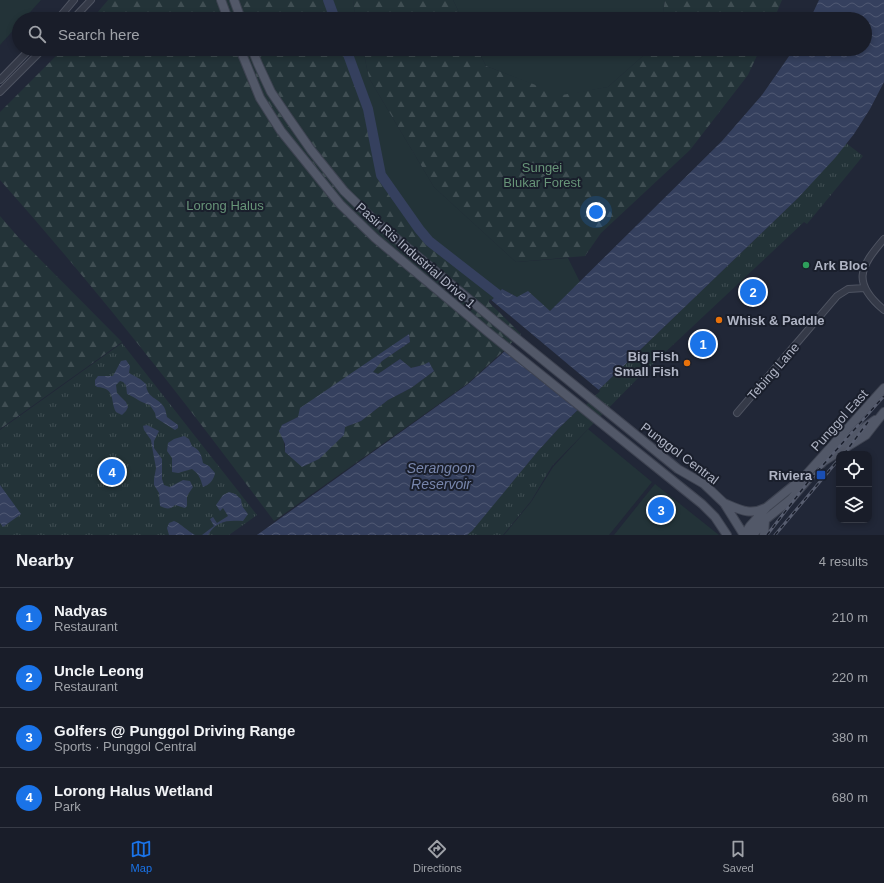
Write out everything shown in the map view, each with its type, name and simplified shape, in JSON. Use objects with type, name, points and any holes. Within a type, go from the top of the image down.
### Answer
[{"type":"main road","points":[[221,0],[225,12]]},
{"type":"main road","points":[[234,0],[238,12]]},
{"type":"main road","name":"Pasir Ris Industrial Drive 1","points":[[243,56],[260,98],[281,131],[340,204],[375,238],[489,334],[622,440]]},
{"type":"main road","name":"Pasir Ris Industrial Drive 1","points":[[255,56],[271,92],[311,150],[344,191],[373,219],[495,321],[630,430]]},
{"type":"main road","name":"Punggol East","points":[[744,535],[767,507],[804,477],[884,388]]},
{"type":"main road","points":[[870,403],[870,414],[873,416],[882,414]]},
{"type":"main road","name":"Punggol East","points":[[753,535],[766,520],[791,499],[824,461],[866,435],[882,414]]},
{"type":"main road","name":"Punggol Central","points":[[630,430],[678,469],[704,484],[724,503],[744,535]]},
{"type":"main road","name":"Punggol Central","points":[[622,440],[702,504],[715,517],[727,535]]},
{"type":"main road","points":[[724,503],[748,512],[756,512],[767,507]]},
{"type":"main road","points":[[764,535],[766,520]]},
{"type":"street","points":[[64,12],[74,0]]},
{"type":"street","points":[[80,12],[92,0]]},
{"type":"street","points":[[0,80],[23,56]]},
{"type":"street","points":[[0,92],[36,56]]},
{"type":"street","points":[[884,239],[868,258],[864,266],[863,277],[864,288],[872,300],[884,310]]},
{"type":"street","name":"Tebing Lane","points":[[737,413],[836,296],[848,289],[864,288]]},
{"type":"green space","points":[[0,0],[41,0],[30,12],[12,12],[12,32],[0,45]]},
{"type":"green space","points":[[108,0],[323,0],[327,12],[98,12]]},
{"type":"green space","points":[[313,0],[353,0],[355,12],[317,12]]},
{"type":"green space","points":[[353,0],[453,0],[459,12],[355,12]]},
{"type":"green space","points":[[453,0],[665,0],[663,12],[459,12]]},
{"type":"green space","points":[[665,0],[782,0],[777,12],[663,12]]},
{"type":"green space","name":"Lorong Halus","points":[[56,56],[344,56],[364,111],[377,177],[425,243],[494,296],[489,302],[522,334],[467,384],[274,521],[141,348],[72,263],[0,180],[0,112]],"holes":[[[409,334],[410,342],[382,361],[372,372],[378,374],[400,359],[411,368],[423,365],[434,371],[411,388],[388,400],[361,421],[345,427],[319,459],[285,452],[282,425],[298,417]]]},
{"type":"green space","points":[[331,56],[364,56],[369,78],[434,187],[516,262],[568,258],[580,282],[550,311],[502,289],[491,301],[417,252],[376,195]]},
{"type":"green space","name":"Sungei Blukar Forest","points":[[364,56],[481,56],[486,66],[562,95],[608,87],[643,56],[757,56],[748,75],[690,150],[601,233],[585,256],[516,262],[434,187],[369,78]]},
{"type":"green space","points":[[481,56],[643,56],[608,87],[562,96],[486,66]]},
{"type":"green space","points":[[846,143],[863,156],[807,224],[804,222],[642,374],[588,429],[552,466],[531,501],[503,535],[467,535],[559,428],[798,198]]},
{"type":"green space","points":[[0,216],[19,238],[122,342],[0,429]]},
{"type":"green space","points":[[122,343],[257,515],[229,535],[0,535],[0,430]]},
{"type":"green space","points":[[588,429],[652,482],[609,535],[504,535],[531,502],[553,467]]},
{"type":"green space","points":[[655,484],[719,535],[614,535]]},
{"type":"water","name":"Serangoon Reservoir","points":[[819,0],[884,0],[884,82],[870,109],[854,134],[835,158],[798,198],[559,428],[538,451],[472,531],[467,535],[257,535],[468,384],[524,334],[491,301],[502,289],[517,297],[528,291],[550,311],[722,141],[762,95],[789,56],[872,56],[872,12],[813,12]]},
{"type":"water","points":[[409,334],[410,342],[382,361],[373,372],[378,374],[400,359],[411,368],[429,362],[434,371],[411,388],[388,400],[361,421],[345,427],[344,435],[319,459],[302,467],[285,452],[285,444],[279,431],[282,425],[298,417],[300,408]]},
{"type":"water","points":[[126,360],[130,366],[129,373],[146,384],[148,393],[162,404],[165,408],[167,417],[178,425],[178,428],[175,430],[156,418],[150,405],[127,394],[126,385],[123,382],[120,381],[116,385],[117,393],[126,402],[128,407],[122,415],[116,412],[110,392],[95,385],[95,380],[98,376],[113,376],[121,361]]},
{"type":"water","points":[[147,425],[159,431],[154,441],[154,448],[162,459],[162,479],[164,485],[170,487],[183,480],[190,481],[193,487],[187,496],[187,506],[185,508],[175,505],[171,508],[164,508],[160,506],[159,493],[154,485],[156,468],[151,440],[143,426]]},
{"type":"water","points":[[184,436],[189,439],[192,446],[201,455],[203,463],[209,466],[215,473],[211,482],[203,487],[198,475],[192,469],[178,473],[172,472],[172,458],[167,451],[168,443],[174,439]]},
{"type":"water","points":[[0,485],[21,514],[3,527],[0,523]]},
{"type":"water","points":[[229,492],[235,494],[241,499],[242,506],[248,514],[243,521],[223,522],[215,526],[208,535],[202,535],[214,526],[210,519],[213,517],[217,523],[228,516],[223,508],[220,511],[216,505],[223,495]]},
{"type":"water","points":[[174,521],[195,535],[169,535],[167,528],[169,523]]},
{"type":"pier","points":[[490,299],[600,391],[581,410],[505,349],[521,334],[489,302]]},
{"type":"waterway","points":[[328,0],[332,12]]},
{"type":"waterway","points":[[349,56],[368,109],[381,175],[429,241],[497,294]]},
{"type":"railway","points":[[767,535],[808,482],[884,396]]},
{"type":"railway","points":[[846,451],[868,422]]},
{"type":"railway","points":[[775,535],[836,463]]},
{"type":"place","name":"Ark Bloc","points":[[806,265]]},
{"type":"place","name":"Uncle Leong","points":[[753,292]]},
{"type":"place","name":"Whisk & Paddle","points":[[719,320]]},
{"type":"place","name":"Nadyas","points":[[703,344]]},
{"type":"place","name":"Big Fish Small Fish","points":[[687,363]]},
{"type":"place","name":"Lorong Halus Wetland","points":[[112,472]]},
{"type":"place","name":"Riviera","points":[[821,475]]},
{"type":"place","name":"Golfers @ Punggol Driving Range","points":[[661,510]]}]
